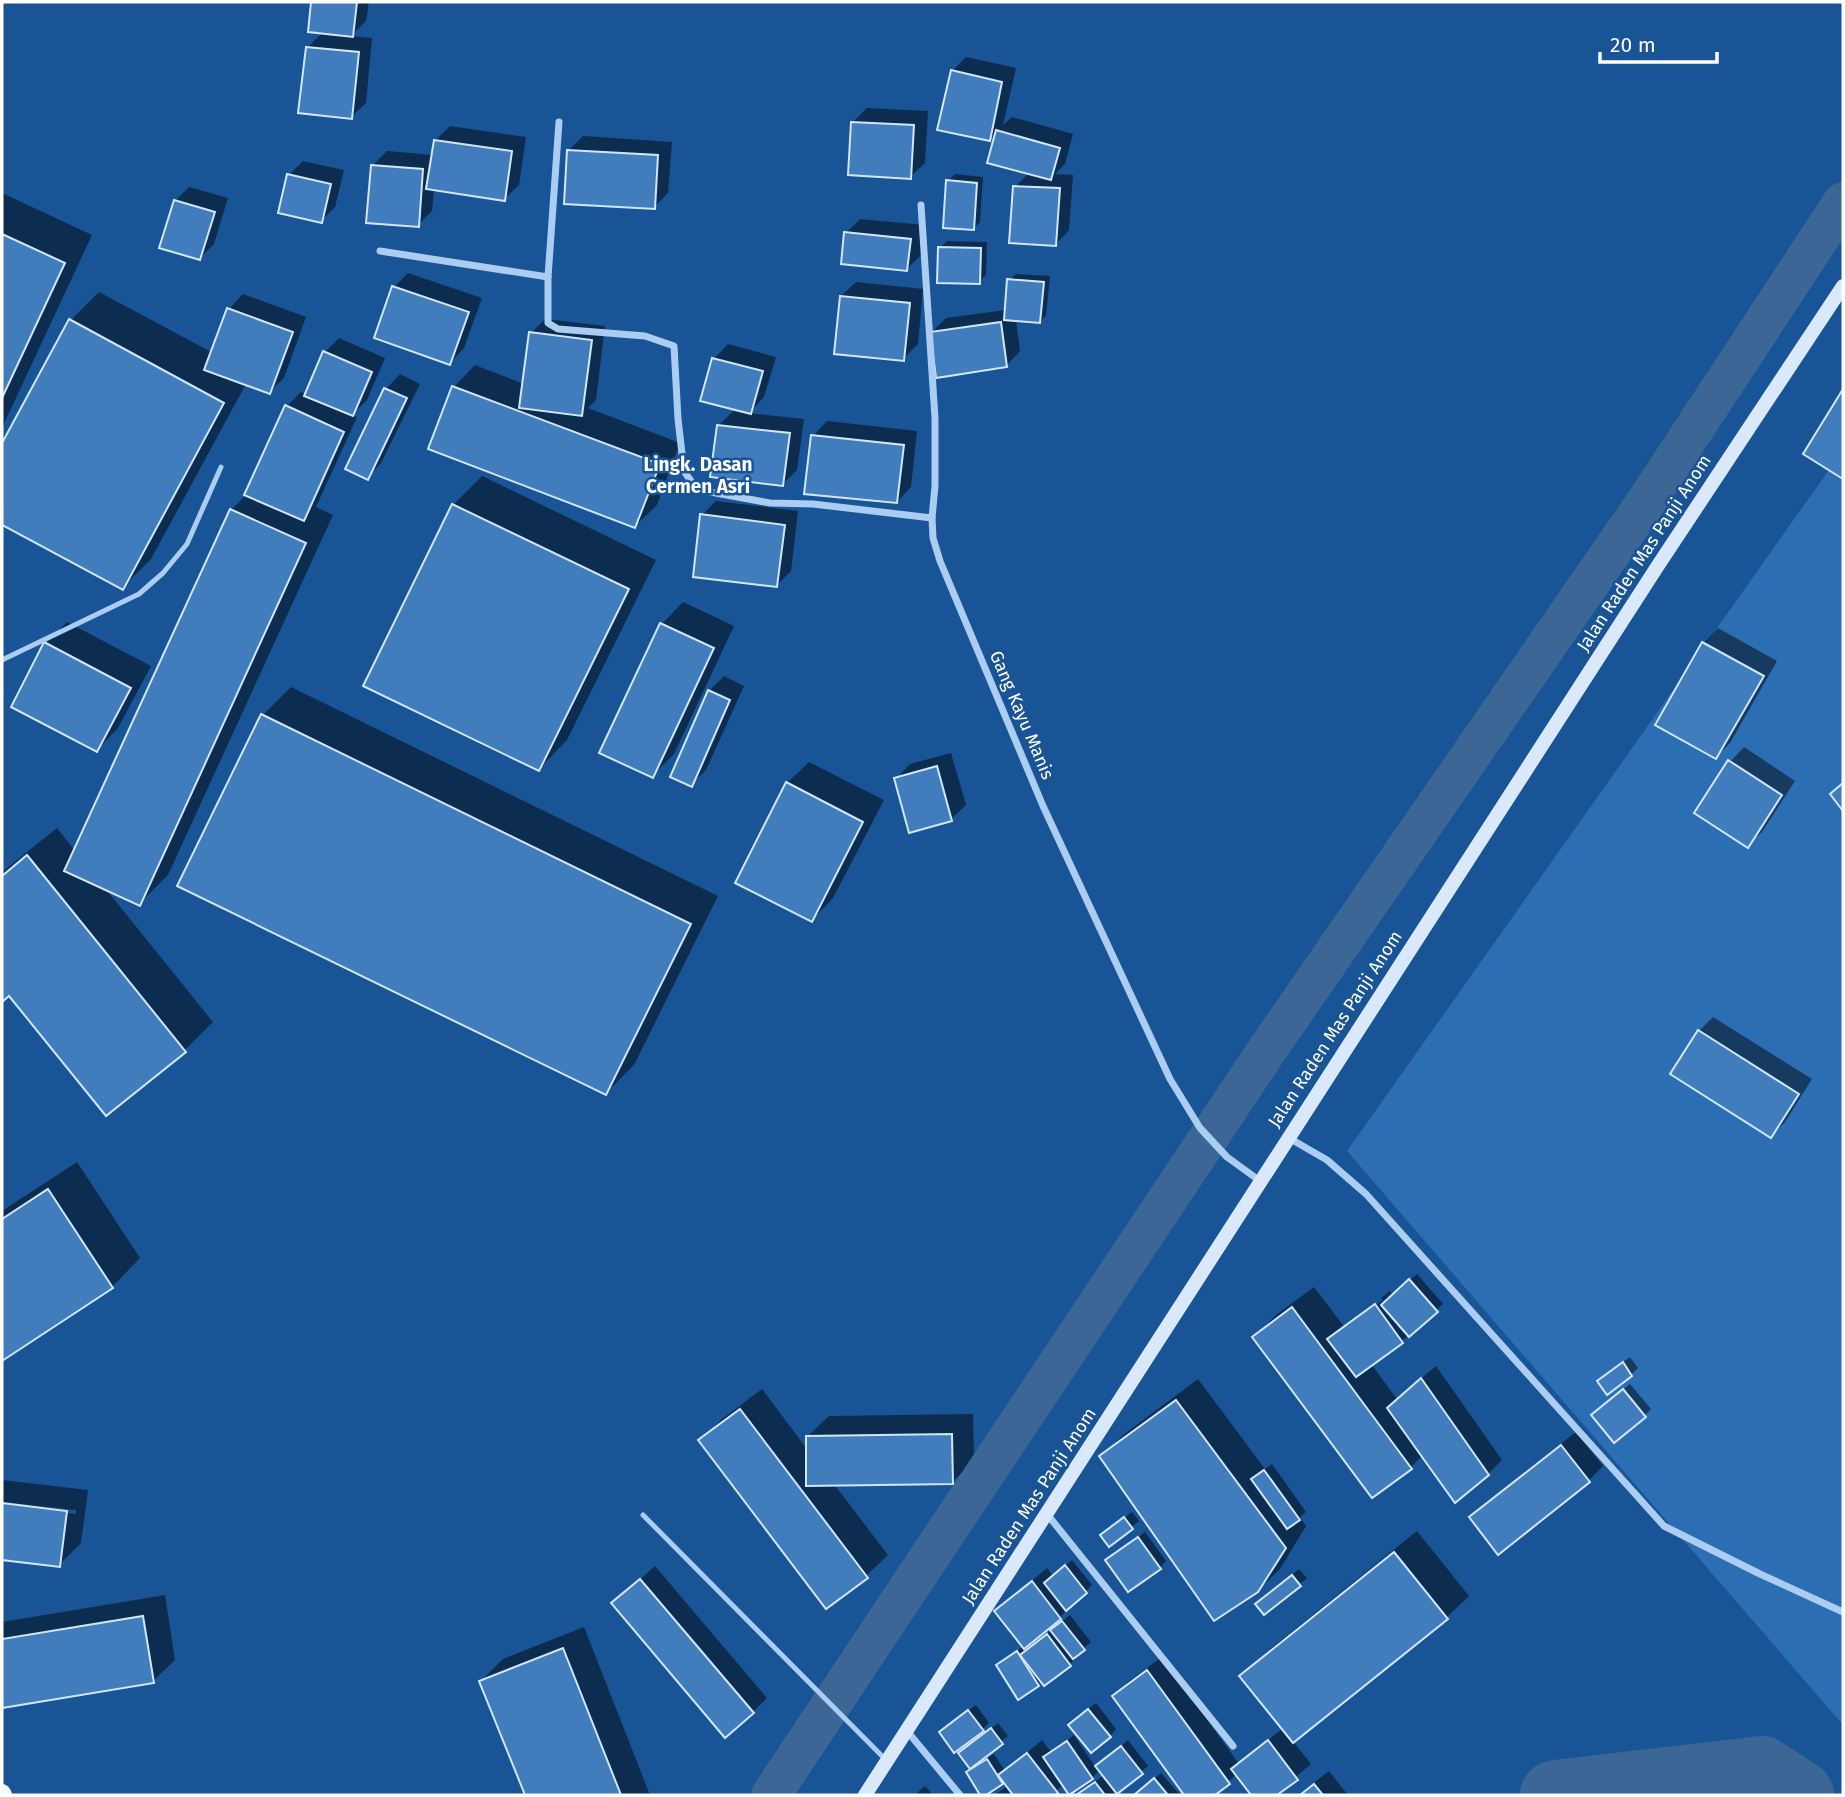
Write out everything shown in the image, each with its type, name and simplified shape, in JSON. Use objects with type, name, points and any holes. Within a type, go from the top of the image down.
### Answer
[{"type":"street","points":[[559,122],[548,277],[548,323],[553,327],[645,336],[674,346],[684,471],[692,484],[705,491],[770,503],[813,504],[932,518]]},
{"type":"street","name":"Gang Kayu Manis","points":[[921,205],[935,418],[933,538],[940,561],[1043,806],[1170,1079],[1200,1128],[1227,1157],[1259,1181]]},
{"type":"street","points":[[380,251],[548,277]]},
{"type":"street","name":"Jalan Raden Mas Panji Anom","points":[[865,1795],[1259,1181],[1657,567],[1843,286]]},
{"type":"street","points":[[1288,1138],[1327,1160],[1366,1195],[1664,1526],[1843,1612]]},
{"type":"street","points":[[1047,1514],[1233,1746]]},
{"type":"street","points":[[907,1731],[960,1795]]},
{"type":"lane","points":[[2,660],[139,594],[163,573],[187,544],[221,467]]},
{"type":"lane","points":[[643,1515],[887,1762]]},
{"type":"shaded area","points":[[1843,450],[1843,1725],[1347,1151]]},
{"type":"building","points":[[311,2],[357,2],[353,37],[308,32]]},
{"type":"building","points":[[306,47],[359,52],[352,119],[298,113]]},
{"type":"building","points":[[951,70],[1002,82],[990,141],[937,130]]},
{"type":"building","points":[[851,122],[914,125],[911,179],[848,175]]},
{"type":"building","points":[[996,130],[1060,148],[1051,180],[987,163]]},
{"type":"building","points":[[434,140],[512,151],[505,201],[426,189]]},
{"type":"building","points":[[567,150],[658,155],[655,209],[564,204]]},
{"type":"building","points":[[371,165],[423,169],[419,227],[366,223]]},
{"type":"building","points":[[287,174],[331,184],[322,223],[278,213]]},
{"type":"building","points":[[946,180],[977,183],[974,230],[943,228]]},
{"type":"building","points":[[1013,186],[1060,188],[1056,246],[1009,243]]},
{"type":"building","points":[[174,200],[215,212],[200,260],[159,248]]},
{"type":"building","points":[[844,232],[911,239],[907,271],[841,264]]},
{"type":"building","points":[[2,234],[65,263],[2,398]]},
{"type":"building","points":[[938,247],[981,248],[980,284],[937,283]]},
{"type":"building","points":[[1007,279],[1044,282],[1040,323],[1004,320]]},
{"type":"building","points":[[392,286],[469,312],[450,365],[374,338]]},
{"type":"building","points":[[840,296],[910,303],[904,361],[834,354]]},
{"type":"building","points":[[227,308],[293,332],[270,394],[204,370]]},
{"type":"building","points":[[69,319],[224,403],[123,590],[2,525],[2,443]]},
{"type":"building","points":[[1001,322],[1007,367],[936,378],[930,332]]},
{"type":"building","points":[[529,332],[592,340],[582,416],[519,408]]},
{"type":"building","points":[[323,351],[372,372],[353,416],[304,396]]},
{"type":"building","points":[[712,358],[763,371],[751,414],[700,401]]},
{"type":"building","points":[[452,386],[660,464],[635,528],[428,449]]},
{"type":"building","points":[[384,388],[407,398],[368,480],[345,469]]},
{"type":"building","points":[[1843,389],[1843,479],[1803,454]]},
{"type":"building","points":[[285,405],[344,432],[304,521],[244,495]]},
{"type":"building","points":[[717,425],[790,433],[783,486],[710,477]]},
{"type":"building","points":[[811,435],[904,445],[897,503],[804,494]]},
{"type":"building","points":[[452,504],[629,589],[539,771],[363,686]]},
{"type":"building","points":[[230,509],[306,543],[140,906],[64,871]]},
{"type":"building","points":[[700,514],[785,525],[777,587],[693,577]]},
{"type":"building","points":[[660,623],[714,648],[653,778],[599,753]]},
{"type":"building","points":[[44,642],[131,688],[97,752],[11,707]]},
{"type":"building","points":[[1702,642],[1764,676],[1716,759],[1655,725]]},
{"type":"building","points":[[708,690],[730,700],[692,787],[670,777]]},
{"type":"building","points":[[261,714],[691,924],[606,1095],[177,886]]},
{"type":"building","points":[[1728,760],[1782,795],[1748,848],[1694,813]]},
{"type":"building","points":[[937,766],[952,821],[909,833],[894,778]]},
{"type":"building","points":[[786,782],[863,822],[812,922],[735,883]]},
{"type":"building","points":[[1843,783],[1843,811],[1830,794]]},
{"type":"building","points":[[27,855],[186,1052],[106,1116],[9,996],[2,1002],[2,876]]},
{"type":"building","points":[[1698,1030],[1799,1094],[1771,1138],[1670,1074]]},
{"type":"building","points":[[48,1189],[113,1288],[2,1361],[2,1219]]},
{"type":"building","points":[[1409,1279],[1438,1312],[1409,1337],[1381,1305]]},
{"type":"building","points":[[1375,1304],[1403,1343],[1356,1377],[1327,1339]]},
{"type":"building","points":[[1292,1307],[1412,1469],[1372,1498],[1252,1337]]},
{"type":"building","points":[[1623,1362],[1632,1376],[1607,1395],[1597,1381]]},
{"type":"building","points":[[1421,1378],[1489,1475],[1455,1503],[1387,1408]]},
{"type":"building","points":[[1623,1389],[1646,1417],[1614,1443],[1591,1415]]},
{"type":"building","points":[[1176,1400],[1286,1548],[1258,1592],[1214,1621],[1099,1456]]},
{"type":"building","points":[[740,1409],[868,1578],[826,1609],[698,1440]]},
{"type":"building","points":[[952,1434],[953,1484],[806,1486],[806,1436]]},
{"type":"building","points":[[1561,1445],[1590,1482],[1498,1555],[1469,1517]]},
{"type":"building","points":[[1264,1470],[1300,1520],[1287,1529],[1251,1479]]},
{"type":"building","points":[[2,1503],[67,1511],[60,1567],[2,1560]]},
{"type":"building","points":[[1124,1517],[1133,1529],[1109,1547],[1100,1535]]},
{"type":"building","points":[[1138,1537],[1161,1569],[1128,1592],[1105,1560]]},
{"type":"building","points":[[1394,1552],[1448,1619],[1293,1743],[1239,1676]]},
{"type":"building","points":[[1065,1565],[1087,1593],[1066,1611],[1044,1583]]},
{"type":"building","points":[[1292,1575],[1301,1586],[1264,1615],[1255,1604]]},
{"type":"building","points":[[640,1579],[754,1713],[725,1738],[611,1603]]},
{"type":"building","points":[[1032,1581],[1061,1619],[1024,1649],[994,1611]]},
{"type":"building","points":[[143,1616],[154,1683],[2,1708],[2,1639]]},
{"type":"building","points":[[1062,1621],[1085,1650],[1073,1659],[1050,1630]]},
{"type":"building","points":[[1047,1634],[1071,1666],[1044,1686],[1020,1655]]},
{"type":"building","points":[[563,1648],[621,1795],[525,1795],[479,1681]]},
{"type":"building","points":[[1017,1651],[1039,1686],[1018,1700],[996,1665]]},
{"type":"building","points":[[1147,1670],[1230,1784],[1215,1795],[1184,1795],[1112,1696]]},
{"type":"building","points":[[1088,1709],[1111,1737],[1091,1753],[1068,1725]]},
{"type":"building","points":[[968,1710],[984,1731],[954,1753],[939,1732]]},
{"type":"building","points":[[991,1728],[1003,1744],[970,1769],[958,1753]]},
{"type":"building","points":[[1268,1740],[1298,1780],[1277,1795],[1251,1795],[1231,1769]]},
{"type":"building","points":[[1067,1741],[1093,1779],[1069,1795],[1043,1757]]},
{"type":"building","points":[[1121,1746],[1143,1774],[1117,1794],[1095,1766]]},
{"type":"building","points":[[1027,1753],[1058,1793],[1013,1795],[998,1775]]},
{"type":"building","points":[[987,1759],[1003,1784],[986,1795],[980,1795],[966,1772]]},
{"type":"building","points":[[1154,1778],[1168,1795],[1134,1795]]},
{"type":"building","points":[[1095,1782],[1105,1795],[1076,1795]]},
{"type":"building","points":[[1314,1784],[1323,1795],[1300,1795]]},
{"type":"waterway","points":[[771,1795],[1267,1050],[1650,496],[1843,202]]},
{"type":"waterway","points":[[1555,1795],[1762,1771],[1799,1795]]},
{"type":"district","name":"Lingk. Dasan Cermen Asri","points":[[698,475]]}]
